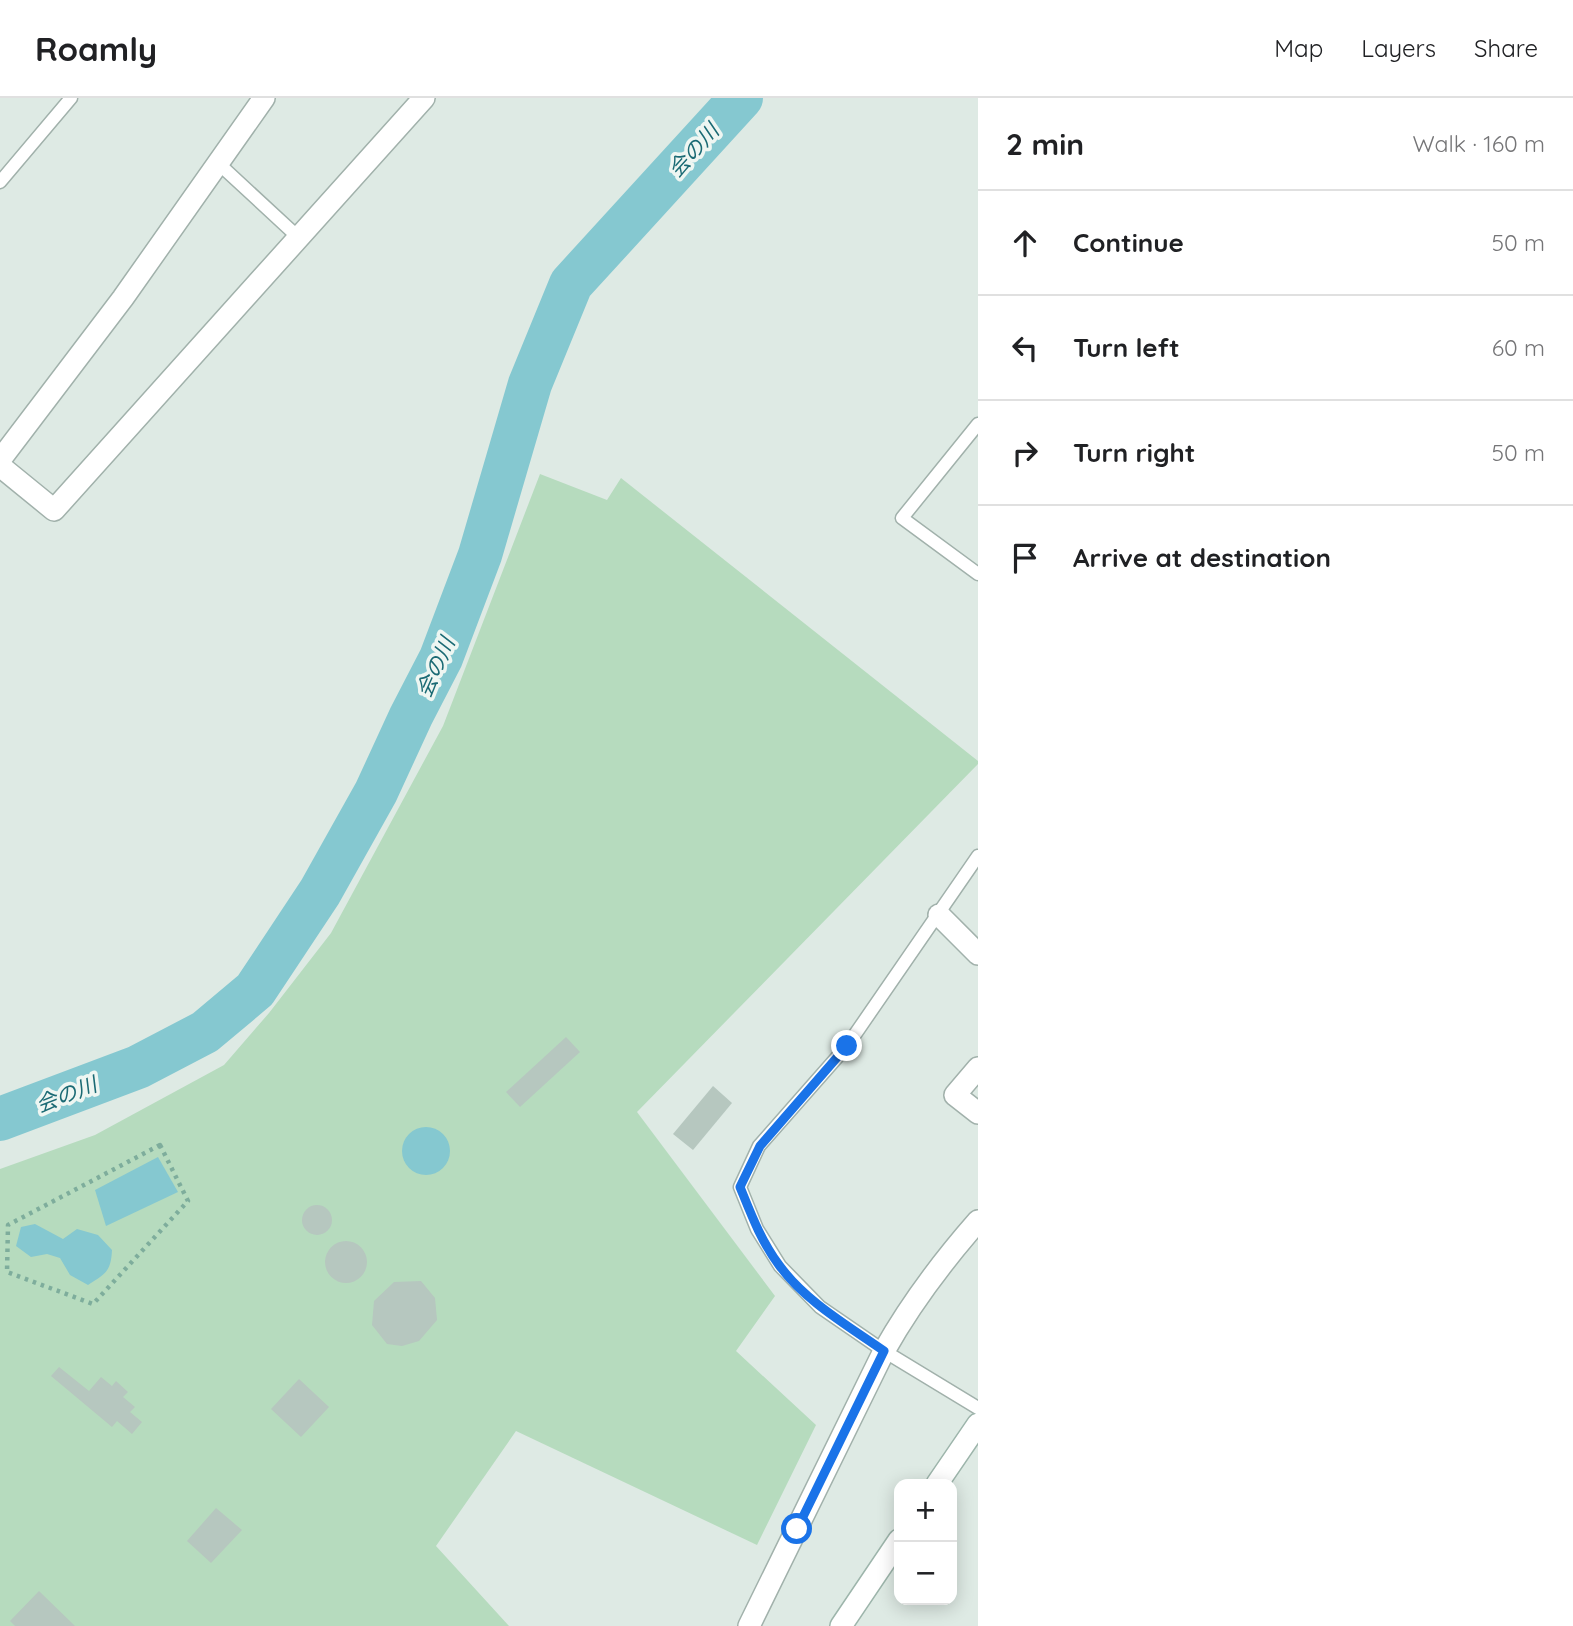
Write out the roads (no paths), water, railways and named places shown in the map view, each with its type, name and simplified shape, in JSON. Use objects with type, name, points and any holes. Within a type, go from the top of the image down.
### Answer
[{"type":"street","points":[[0,460],[123,298],[264,98]]},
{"type":"street","points":[[0,466],[54,510],[424,98]]},
{"type":"street","points":[[939,915],[978,954]]},
{"type":"street","points":[[978,1068],[955,1094],[978,1113]]},
{"type":"street","points":[[749,1626],[884,1351],[906,1312],[942,1262],[978,1221]]},
{"type":"street","points":[[940,1479],[978,1424]]},
{"type":"street","points":[[841,1626],[898,1542]]},
{"type":"lane","points":[[0,182],[71,98]]},
{"type":"lane","points":[[218,163],[298,237]]},
{"type":"lane","points":[[978,424],[902,518],[978,574]]},
{"type":"lane","points":[[978,856],[847,1046],[760,1146],[740,1187],[757,1230],[780,1266],[820,1307],[884,1351],[978,1408]]},
{"type":"water","points":[[426,1127],[443,1134],[450,1151],[443,1168],[426,1175],[409,1168],[402,1151],[409,1134]]},
{"type":"water","points":[[158,1157],[178,1192],[106,1226],[95,1190]]},
{"type":"water","points":[[35,1224],[63,1239],[77,1229],[98,1235],[112,1250],[108,1268],[88,1285],[70,1275],[60,1258],[47,1254],[31,1257],[16,1246],[21,1227]]},
{"type":"waterway","name":"会の川","points":[[0,1119],[138,1067],[205,1032],[255,990],[320,892],[376,792],[441,658],[480,555],[530,384],[571,284],[741,98]]}]
